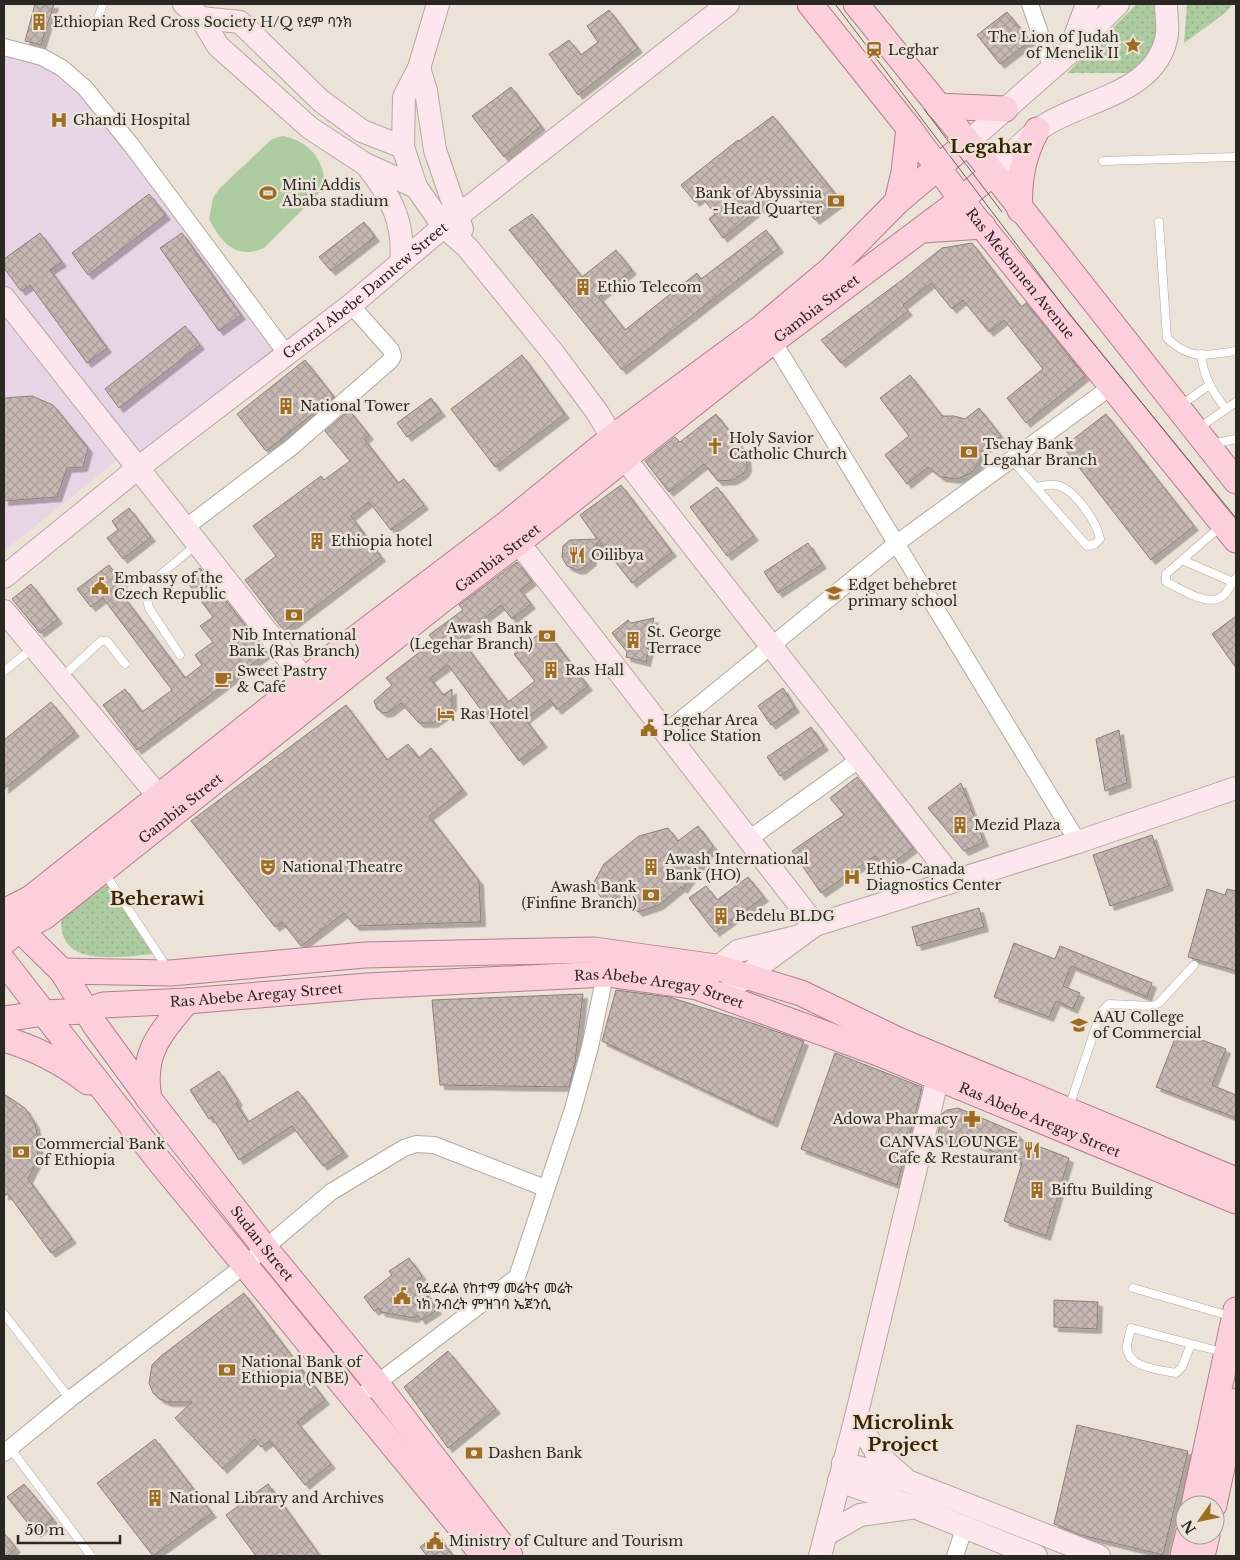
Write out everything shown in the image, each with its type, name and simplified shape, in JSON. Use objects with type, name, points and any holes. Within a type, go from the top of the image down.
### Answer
[{"type":"main road","points":[[184,4],[201,18],[218,46],[310,128],[365,164],[416,187],[451,222],[468,247],[554,354],[613,437],[625,459],[955,881]]},
{"type":"main road","points":[[416,187],[403,147],[404,97],[419,68],[438,4]]},
{"type":"main road","name":"Genral Abebe Damtew Street","points":[[4,577],[138,468],[351,305],[451,222],[728,4]]},
{"type":"main road","name":"Ras Mekonnen Avenue","points":[[810,4],[909,128],[962,200],[1230,532]]},
{"type":"main road","points":[[856,4],[993,172],[1020,210],[1236,481]]},
{"type":"main road","points":[[1068,54],[1087,4]]},
{"type":"main road","points":[[968,142],[1052,69],[1118,4]]},
{"type":"main road","points":[[993,172],[1037,130],[1075,110],[1131,86],[1155,66],[1167,35],[1166,4]]},
{"type":"main road","points":[[201,18],[240,22],[321,101],[362,131],[383,141],[403,147]]},
{"type":"main road","points":[[419,68],[426,91],[435,150],[451,222]]},
{"type":"main road","points":[[938,106],[1005,109]]},
{"type":"main road","points":[[897,202],[904,172],[909,128]]},
{"type":"main road","points":[[1020,210],[1018,190],[1026,149],[1037,130]]},
{"type":"main road","name":"Gambia Street","points":[[512,534],[613,437],[768,321],[831,269],[897,202],[968,142]]},
{"type":"main road","points":[[365,164],[381,184],[399,219],[403,244],[402,262]]},
{"type":"main road","name":"Gambia Street","points":[[7,924],[31,898],[166,805],[312,690],[343,648],[625,459],[773,341],[962,200],[993,172]]},
{"type":"main road","points":[[923,230],[983,226]]},
{"type":"main road","points":[[4,298],[312,690]]},
{"type":"main road","points":[[512,534],[748,838],[807,931]]},
{"type":"main road","points":[[4,611],[166,805]]},
{"type":"main road","points":[[696,987],[716,967],[738,951],[807,931],[1236,788]]},
{"type":"main road","name":"Gambia Street","points":[[7,924],[44,917],[103,870],[166,805]]},
{"type":"main road","name":"Sudan Street","points":[[7,924],[62,971],[85,1011],[150,1099],[265,1248],[376,1383],[510,1556]]},
{"type":"main road","points":[[724,996],[744,977],[807,931]]},
{"type":"main road","name":"Ras Abebe Aregay Street","points":[[62,971],[171,973],[365,956],[594,950],[607,963],[696,987],[878,1053],[940,1069],[1068,1109],[1236,1180]]},
{"type":"main road","points":[[365,956],[367,986]]},
{"type":"main road","name":"Sudan Street","points":[[4,962],[126,1119],[484,1556]]},
{"type":"main road","name":"Ras Abebe Aregay Street","points":[[4,1019],[44,1013],[85,1011],[103,1005],[188,1001],[607,963],[716,967],[801,993],[898,1040],[940,1069],[1236,1201]]},
{"type":"main road","points":[[150,1099],[146,1079],[149,1058],[157,1039],[188,1001]]},
{"type":"main road","points":[[4,1040],[28,1046],[76,1073],[97,1089],[126,1119]]},
{"type":"main road","points":[[820,1556],[856,1417],[940,1069]]},
{"type":"main road","points":[[1196,1495],[1236,1314]]},
{"type":"main road","points":[[1216,1495],[1236,1401]]},
{"type":"main road","points":[[856,1417],[877,1454],[885,1464],[907,1481]]},
{"type":"main road","points":[[841,1472],[907,1481],[1099,1556]]},
{"type":"main road","points":[[841,1472],[964,1529],[1036,1556]]},
{"type":"main road","points":[[827,1534],[860,1515],[917,1508]]},
{"type":"street","points":[[1030,4],[1052,69]]},
{"type":"street","points":[[4,47],[42,57],[62,68],[85,88],[132,146],[286,353]]},
{"type":"street","points":[[192,536],[391,360],[393,356],[391,350],[351,305]]},
{"type":"street","points":[[773,341],[1078,842]]},
{"type":"street","points":[[666,732],[897,544],[1112,386]]},
{"type":"street","points":[[748,838],[860,759]]},
{"type":"street","points":[[357,1399],[517,1277],[545,1188],[574,1109],[607,963]]},
{"type":"street","points":[[7,1451],[70,1399],[245,1265],[331,1192],[404,1148],[416,1144],[434,1145],[545,1188]]},
{"type":"street","points":[[955,1556],[964,1529]]},
{"type":"lane","points":[[96,24],[103,4]]},
{"type":"lane","points":[[1102,161],[1236,157]]},
{"type":"lane","points":[[1159,222],[1167,338],[1177,349],[1188,354],[1236,351]]},
{"type":"lane","points":[[1201,354],[1203,371],[1208,386],[1226,409]]},
{"type":"lane","points":[[1177,407],[1208,386]]},
{"type":"lane","points":[[1201,437],[1226,409],[1236,402]]},
{"type":"lane","points":[[1201,437],[1236,439]]},
{"type":"lane","points":[[1012,460],[1035,487],[1087,546],[1095,544],[1100,539],[1098,527],[1071,493],[1056,485],[1035,487]]},
{"type":"lane","points":[[1182,560],[1235,580],[1224,595],[1216,600],[1208,601],[1166,582],[1166,574],[1182,560],[1230,532]]},
{"type":"lane","points":[[180,655],[149,608],[145,592],[148,585],[192,536]]},
{"type":"lane","points":[[60,678],[100,641],[107,641],[125,664]]},
{"type":"lane","points":[[4,671],[34,647]]},
{"type":"lane","points":[[103,870],[171,973]]},
{"type":"lane","points":[[1068,1109],[1100,1012],[1109,1004],[1153,1006],[1159,1003],[1194,965]]},
{"type":"lane","points":[[1133,1288],[1236,1314]]},
{"type":"lane","points":[[4,1314],[70,1399]]},
{"type":"lane","points":[[1191,1344],[1182,1366],[1176,1373],[1140,1364],[1129,1356],[1127,1347],[1131,1328],[1226,1353]]},
{"type":"lane","points":[[7,1451],[91,1556]]},
{"type":"shaded area","points":[[4,47],[62,68],[286,353],[138,468],[4,285]]},
{"type":"shaded area","points":[[4,315],[116,461],[4,551]]},
{"type":"green space","points":[[1137,4],[1158,4],[1159,29],[1148,59],[1127,73],[1067,73]]},
{"type":"green space","points":[[1187,4],[1233,4],[1225,13],[1184,43]]},
{"type":"green space","name":"Mini Addis Ababa stadium","points":[[283,136],[301,143],[314,153],[322,168],[325,187],[264,248],[245,252],[230,247],[224,242],[209,219],[213,198],[220,188],[272,139]]},
{"type":"green space","points":[[104,876],[156,954],[125,957],[92,956],[78,952],[68,944],[62,931],[62,913]]},
{"type":"building","name":"Ethiopian Red Cross Society H/Q የደም ባንክ","points":[[35,4],[54,4],[41,45],[25,41]]},
{"type":"building","points":[[609,10],[638,48],[578,95],[549,54],[569,40],[581,55],[598,42],[587,26]]},
{"type":"building","points":[[1007,12],[1030,41],[1000,64],[977,35]]},
{"type":"building","points":[[511,87],[541,126],[504,157],[472,116]]},
{"type":"building","points":[[773,116],[841,201],[815,220],[787,186],[723,238],[709,219],[715,214],[702,197],[695,202],[681,185],[738,140]]},
{"type":"building","points":[[149,194],[166,215],[88,275],[72,253]]},
{"type":"building","name":"Ethio Telecom","points":[[532,214],[582,277],[616,250],[632,270],[599,297],[625,330],[697,273],[701,279],[766,230],[779,248],[622,370],[509,230]]},
{"type":"building","points":[[364,222],[375,237],[331,271],[319,257]]},
{"type":"building","points":[[40,233],[62,262],[50,270],[107,348],[87,363],[30,285],[21,291],[4,268],[4,259]]},
{"type":"building","points":[[182,233],[241,315],[219,331],[160,248]]},
{"type":"building","points":[[972,243],[1021,307],[1026,303],[1085,376],[1026,423],[1007,398],[1043,369],[1004,320],[989,332],[963,300],[952,309],[931,283],[903,305],[908,311],[841,363],[821,340],[942,248]]},
{"type":"building","points":[[185,326],[200,345],[119,408],[105,389]]},
{"type":"building","points":[[522,355],[565,414],[495,467],[451,409]]},
{"type":"building","name":"National Tower","points":[[305,360],[334,397],[266,451],[237,414]]},
{"type":"building","points":[[910,375],[942,416],[954,416],[965,419],[979,408],[1001,436],[982,451],[980,462],[971,473],[957,479],[941,477],[928,467],[907,484],[885,455],[909,436],[880,398]]},
{"type":"building","points":[[32,396],[53,405],[88,448],[83,467],[67,468],[57,497],[4,501],[4,398]]},
{"type":"building","points":[[431,398],[441,412],[407,437],[397,423]]},
{"type":"building","points":[[349,410],[369,435],[364,439],[398,483],[404,479],[424,505],[391,530],[369,502],[351,516],[381,557],[284,631],[245,580],[276,556],[253,526],[321,476],[324,480],[350,461],[325,431]]},
{"type":"building","points":[[716,414],[746,453],[747,467],[744,473],[733,480],[718,481],[704,464],[669,492],[645,461],[675,437],[680,442]]},
{"type":"building","points":[[1106,414],[1194,526],[1151,560],[1063,447]]},
{"type":"building","points":[[621,485],[672,552],[632,583],[599,541],[591,562],[582,569],[577,570],[567,566],[562,557],[563,546],[570,540],[597,539],[580,515]]},
{"type":"building","points":[[717,487],[754,536],[727,556],[690,507]]},
{"type":"building","points":[[129,508],[151,537],[123,559],[107,538],[118,530],[112,521]]},
{"type":"building","points":[[808,543],[822,564],[778,593],[764,572]]},
{"type":"building","points":[[517,562],[532,581],[520,590],[531,604],[512,619],[501,605],[460,638],[508,702],[535,681],[514,654],[545,629],[588,686],[557,710],[550,700],[525,719],[543,743],[519,761],[448,665],[430,678],[443,695],[452,689],[452,706],[449,712],[433,723],[419,723],[401,703],[389,712],[383,713],[377,709],[374,701],[392,685],[386,678],[434,641],[429,635],[463,610],[459,605]]},
{"type":"building","points":[[109,565],[123,583],[117,588],[185,678],[202,665],[195,655],[213,642],[200,626],[213,617],[185,579],[200,568],[267,653],[137,750],[103,705],[125,689],[142,712],[172,690],[103,598],[91,607],[77,589]]},
{"type":"building","points":[[31,584],[58,619],[40,633],[12,599]]},
{"type":"building","points":[[1236,616],[1236,668],[1212,634]]},
{"type":"building","name":"St. George Terrace","points":[[654,618],[646,648],[649,649],[646,662],[626,657],[627,652],[612,633],[628,620],[631,623]]},
{"type":"building","points":[[783,688],[795,708],[771,725],[758,706]]},
{"type":"building","points":[[51,702],[75,732],[4,789],[4,740]]},
{"type":"building","name":"National Theatre","points":[[346,705],[387,760],[408,744],[419,758],[431,748],[463,790],[429,816],[479,881],[481,922],[355,926],[344,913],[301,946],[282,922],[275,927],[191,821]]},
{"type":"building","points":[[811,727],[824,746],[780,776],[767,757]]},
{"type":"building","points":[[1119,730],[1127,783],[1105,791],[1096,739]]},
{"type":"building","points":[[857,777],[913,848],[885,869],[875,856],[821,893],[792,851],[844,815],[830,798]]},
{"type":"building","name":"Mezid Plaza","points":[[961,783],[984,842],[964,851],[928,808]]},
{"type":"building","name":"Awash International Bank (HO)","points":[[698,826],[713,846],[683,889],[681,887],[659,905],[638,912],[624,896],[605,902],[592,886],[604,864],[639,836],[668,828],[678,841]]},
{"type":"building","points":[[1152,835],[1169,886],[1110,906],[1093,855]]},
{"type":"building","name":"Bedelu BLDG","points":[[748,877],[764,897],[715,932],[689,898],[706,886],[717,900]]},
{"type":"building","points":[[1207,889],[1225,895],[1227,889],[1236,891],[1236,971],[1188,957]]},
{"type":"building","points":[[979,908],[984,927],[917,946],[912,927]]},
{"type":"building","points":[[1014,943],[1055,959],[1060,946],[1152,983],[1147,997],[1071,966],[1063,986],[1080,993],[1073,1009],[1056,1001],[1049,1017],[994,997]]},
{"type":"building","points":[[616,990],[669,997],[804,1041],[773,1123],[602,1041]]},
{"type":"building","points":[[583,994],[575,1063],[569,1087],[440,1085],[432,1000]]},
{"type":"building","points":[[1178,1031],[1226,1049],[1212,1085],[1236,1095],[1236,1118],[1156,1087]]},
{"type":"building","points":[[835,1053],[922,1087],[897,1185],[801,1149]]},
{"type":"building","points":[[219,1071],[238,1101],[236,1103],[248,1122],[298,1091],[344,1152],[323,1166],[292,1126],[239,1160],[212,1117],[209,1119],[190,1090]]},
{"type":"building","points":[[4,1094],[25,1108],[35,1124],[39,1143],[37,1161],[28,1179],[72,1239],[51,1253],[8,1194],[4,1196]]},
{"type":"building","points":[[958,1108],[1017,1133],[1015,1137],[1069,1158],[1046,1236],[1004,1221],[1022,1163],[957,1137],[955,1144],[937,1138],[942,1114],[947,1110]]},
{"type":"building","points":[[409,1258],[422,1276],[417,1280],[437,1310],[421,1320],[418,1315],[414,1318],[381,1312],[379,1308],[374,1311],[364,1297],[392,1275],[389,1271]]},
{"type":"building","name":"National Bank of Ethiopia (NBE)","points":[[244,1293],[325,1400],[297,1422],[331,1464],[305,1485],[270,1441],[261,1447],[255,1439],[223,1469],[175,1418],[192,1402],[168,1402],[160,1399],[153,1393],[149,1383],[152,1365],[161,1356]]},
{"type":"building","points":[[1054,1300],[1098,1302],[1097,1329],[1054,1327]]},
{"type":"building","points":[[448,1351],[496,1409],[448,1448],[404,1387]]},
{"type":"building","points":[[1077,1425],[1188,1451],[1177,1495],[1175,1495],[1175,1505],[1163,1555],[1081,1535],[1054,1524]]},
{"type":"building","name":"National Library and Archives","points":[[155,1439],[212,1513],[153,1556],[97,1483]]},
{"type":"building","points":[[24,1484],[53,1519],[36,1533],[7,1497]]},
{"type":"building","points":[[268,1484],[320,1556],[256,1556],[226,1515]]},
{"type":"building","points":[[4,1533],[16,1548],[7,1556],[4,1556]]},
{"type":"building","name":"Ministry of Culture and Tourism","points":[[437,1534],[453,1556],[427,1556],[420,1547]]},
{"type":"tram line","points":[[835,4],[1070,315],[1236,518]]},
{"type":"tram line","points":[[924,109],[1002,212]]},
{"type":"place","name":"Ethiopian Red Cross Society H/Q የደም ባንክ","points":[[39,22]]},
{"type":"place","name":"The Lion of Judah of Menelik II","points":[[1133,45]]},
{"type":"place","name":"Leghar","points":[[874,50]]},
{"type":"place","name":"Ghandi Hospital","points":[[59,120]]},
{"type":"place","name":"Mini Addis Ababa stadium","points":[[268,193]]},
{"type":"place","name":"Bank of Abyssinia - Head Quarter","points":[[836,201]]},
{"type":"place","name":"Ethio Telecom","points":[[583,287]]},
{"type":"place","name":"National Tower","points":[[286,406]]},
{"type":"place","name":"Holy Savior Catholic Church","points":[[715,446]]},
{"type":"place","name":"Tsehay Bank Legahar Branch","points":[[969,452]]},
{"type":"place","name":"Ethiopia hotel","points":[[317,541]]},
{"type":"place","name":"Oilibya","points":[[577,555]]},
{"type":"place","name":"Embassy of the Czech Republic","points":[[100,586]]},
{"type":"place","name":"Edget behebret primary school","points":[[834,593]]},
{"type":"place","name":"Nib International Bank (Ras Branch)","points":[[294,615]]},
{"type":"place","name":"Awash Bank (Legehar Branch)","points":[[547,636]]},
{"type":"place","name":"St. George Terrace","points":[[633,640]]},
{"type":"place","name":"Ras Hall","points":[[551,670]]},
{"type":"place","name":"Sweet Pastry & Café","points":[[223,679]]},
{"type":"place","name":"Ras Hotel","points":[[446,714]]},
{"type":"place","name":"Legehar Area Police Station","points":[[649,728]]},
{"type":"place","name":"Mezid Plaza","points":[[960,825]]},
{"type":"place","name":"National Theatre","points":[[268,867]]},
{"type":"place","name":"Awash International Bank (HO)","points":[[651,867]]},
{"type":"place","name":"Ethio-Canada Diagnostics Center","points":[[852,877]]},
{"type":"place","name":"Awash Bank (Finfine Branch)","points":[[651,895]]},
{"type":"place","name":"Bedelu BLDG","points":[[721,916]]},
{"type":"place","name":"AAU College of Commercial","points":[[1079,1025]]},
{"type":"place","name":"Adowa Pharmacy","points":[[972,1119]]},
{"type":"place","name":"CANVAS LOUNGE Cafe & Restaurant","points":[[1032,1150]]},
{"type":"place","name":"Commercial Bank of Ethiopia","points":[[21,1152]]},
{"type":"place","name":"Biftu Building","points":[[1037,1190]]},
{"type":"place","name":"የፌደራል የከተማ መሬትና መሬት ነክ ንብረት ምዝገባ ኤጀንሲ","points":[[402,1296]]},
{"type":"place","name":"National Bank of Ethiopia (NBE)","points":[[227,1370]]},
{"type":"place","name":"Dashen Bank","points":[[474,1453]]},
{"type":"place","name":"National Library and Archives","points":[[155,1498]]},
{"type":"place","name":"Ministry of Culture and Tourism","points":[[435,1541]]},
{"type":"district","name":"Legahar","points":[[991,146]]},
{"type":"district","name":"Beherawi","points":[[157,898]]},
{"type":"district","name":"Microlink Project","points":[[903,1433]]}]
